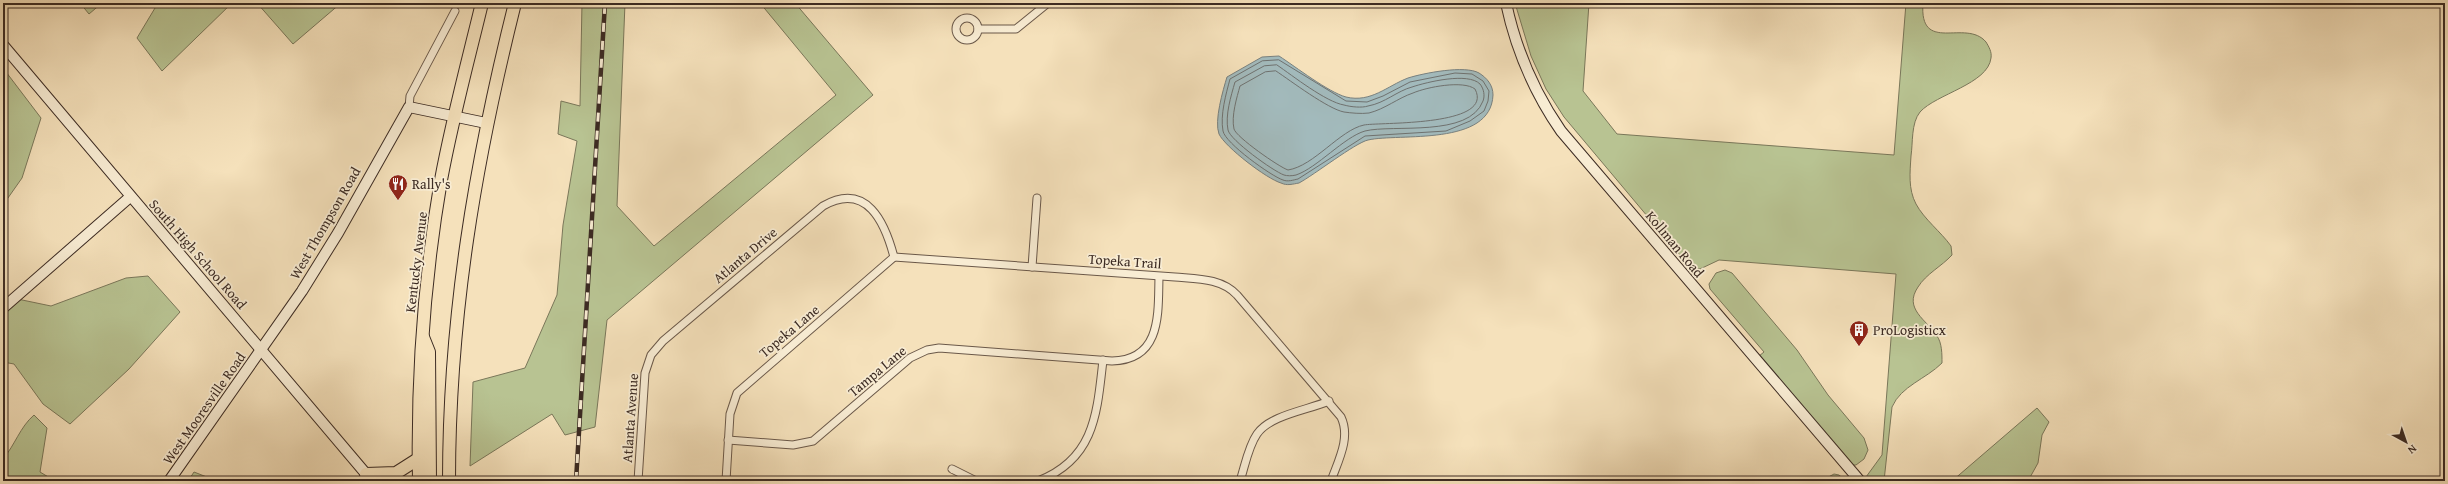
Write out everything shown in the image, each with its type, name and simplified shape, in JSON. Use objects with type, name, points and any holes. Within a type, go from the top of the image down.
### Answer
[{"type":"main road","name":"Kentucky Avenue","points":[[419,481],[418,459],[422,336],[442,178],[482,3]]},
{"type":"main road","points":[[449,481],[450,404],[458,304],[467,228],[486,123],[515,3]]},
{"type":"main road","points":[[422,336],[429,352],[430,481]]},
{"type":"main road","points":[[369,477],[396,473],[418,459]]},
{"type":"street","points":[[978,29],[1016,29],[1048,3]]},
{"type":"street","name":"Kollman Road","points":[[1506,3],[1514,36],[1526,68],[1540,97],[1561,131],[1860,481]]},
{"type":"street","name":"West Thompson Road","points":[[262,350],[315,272],[409,107],[410,96],[455,11]]},
{"type":"street","name":"South High School Road","points":[[3,45],[130,197],[369,477]]},
{"type":"street","points":[[409,107],[486,123]]},
{"type":"street","points":[[3,308],[130,197]]},
{"type":"street","points":[[1032,267],[1037,198]]},
{"type":"street","name":"Atlanta Drive","points":[[651,358],[663,341],[823,206],[844,199],[856,200],[869,206],[875,211],[884,226],[894,258]]},
{"type":"street","name":"Topeka Trail","points":[[894,258],[1159,276],[1213,281],[1228,286],[1340,414],[1345,427],[1344,445],[1331,481]]},
{"type":"street","name":"Topeka Lane","points":[[726,481],[732,404],[741,388],[894,258]]},
{"type":"street","name":"Tampa Lane","points":[[728,440],[793,445],[813,441],[910,358],[928,350],[939,348],[1116,361],[1134,357],[1151,341],[1157,316],[1159,276]]},
{"type":"street","name":"West Mooresville Road","points":[[169,481],[262,350]]},
{"type":"street","name":"Atlanta Avenue","points":[[638,481],[644,378],[651,358]]},
{"type":"street","points":[[1038,481],[1070,462],[1088,438],[1097,409],[1103,360]]},
{"type":"street","points":[[1240,481],[1256,436],[1261,428],[1276,419],[1329,401]]},
{"type":"street","points":[[952,469],[976,481]]},
{"type":"green space","points":[[80,3],[102,3],[89,14]]},
{"type":"green space","points":[[158,3],[232,3],[162,71],[137,38]]},
{"type":"green space","points":[[257,3],[341,3],[293,44]]},
{"type":"green space","points":[[582,3],[625,3],[617,206],[654,246],[836,95],[760,3],[795,3],[873,95],[607,320],[595,427],[565,435],[552,414],[470,466],[473,382],[525,368],[557,295],[563,225],[577,141],[558,134],[561,101],[580,106]]},
{"type":"green space","points":[[1515,3],[1589,3],[1583,91],[1617,134],[1894,155],[1906,3],[1923,3],[1924,19],[1928,28],[1936,32],[1967,33],[1977,36],[1986,42],[1991,58],[1988,67],[1981,75],[1928,106],[1920,112],[1915,122],[1910,174],[1913,198],[1919,210],[1951,246],[1952,255],[1921,282],[1914,295],[1913,302],[1918,314],[1939,339],[1942,363],[1901,394],[1892,407],[1884,481],[1868,481],[1866,477],[1882,455],[1896,274],[1719,260],[1700,269],[1690,267],[1564,117],[1546,89],[1531,56]]},
{"type":"green space","points":[[3,68],[41,118],[22,178],[3,205]]},
{"type":"green space","points":[[1725,270],[1732,273],[1797,350],[1828,395],[1864,438],[1868,450],[1864,459],[1856,465],[1852,465],[1759,356],[1764,352],[1710,289],[1709,284],[1716,273]]},
{"type":"green space","points":[[148,276],[180,312],[129,369],[70,424],[43,404],[14,364],[3,362],[3,296],[51,306],[126,278]]},
{"type":"green space","points":[[2037,408],[2049,422],[2042,435],[2038,463],[2028,481],[1952,481]]},
{"type":"green space","points":[[34,415],[47,428],[40,472],[55,481],[3,481],[3,459],[25,425]]},
{"type":"green space","points":[[194,472],[217,481],[188,481]]},
{"type":"green space","points":[[1834,474],[1839,475],[1846,481],[1821,481]]},
{"type":"water","points":[[1279,56],[1321,85],[1346,97],[1363,98],[1378,93],[1408,78],[1434,72],[1455,70],[1473,71],[1479,73],[1489,82],[1493,95],[1488,112],[1477,123],[1461,130],[1441,134],[1368,140],[1362,142],[1299,183],[1283,184],[1247,162],[1229,147],[1219,134],[1218,128],[1220,106],[1227,77],[1262,57]]},
{"type":"railway","points":[[576,481],[605,3]]},
{"type":"place","name":"Rally's","points":[[398,201]]},
{"type":"place","name":"ProLogisticx","points":[[1859,347]]}]
